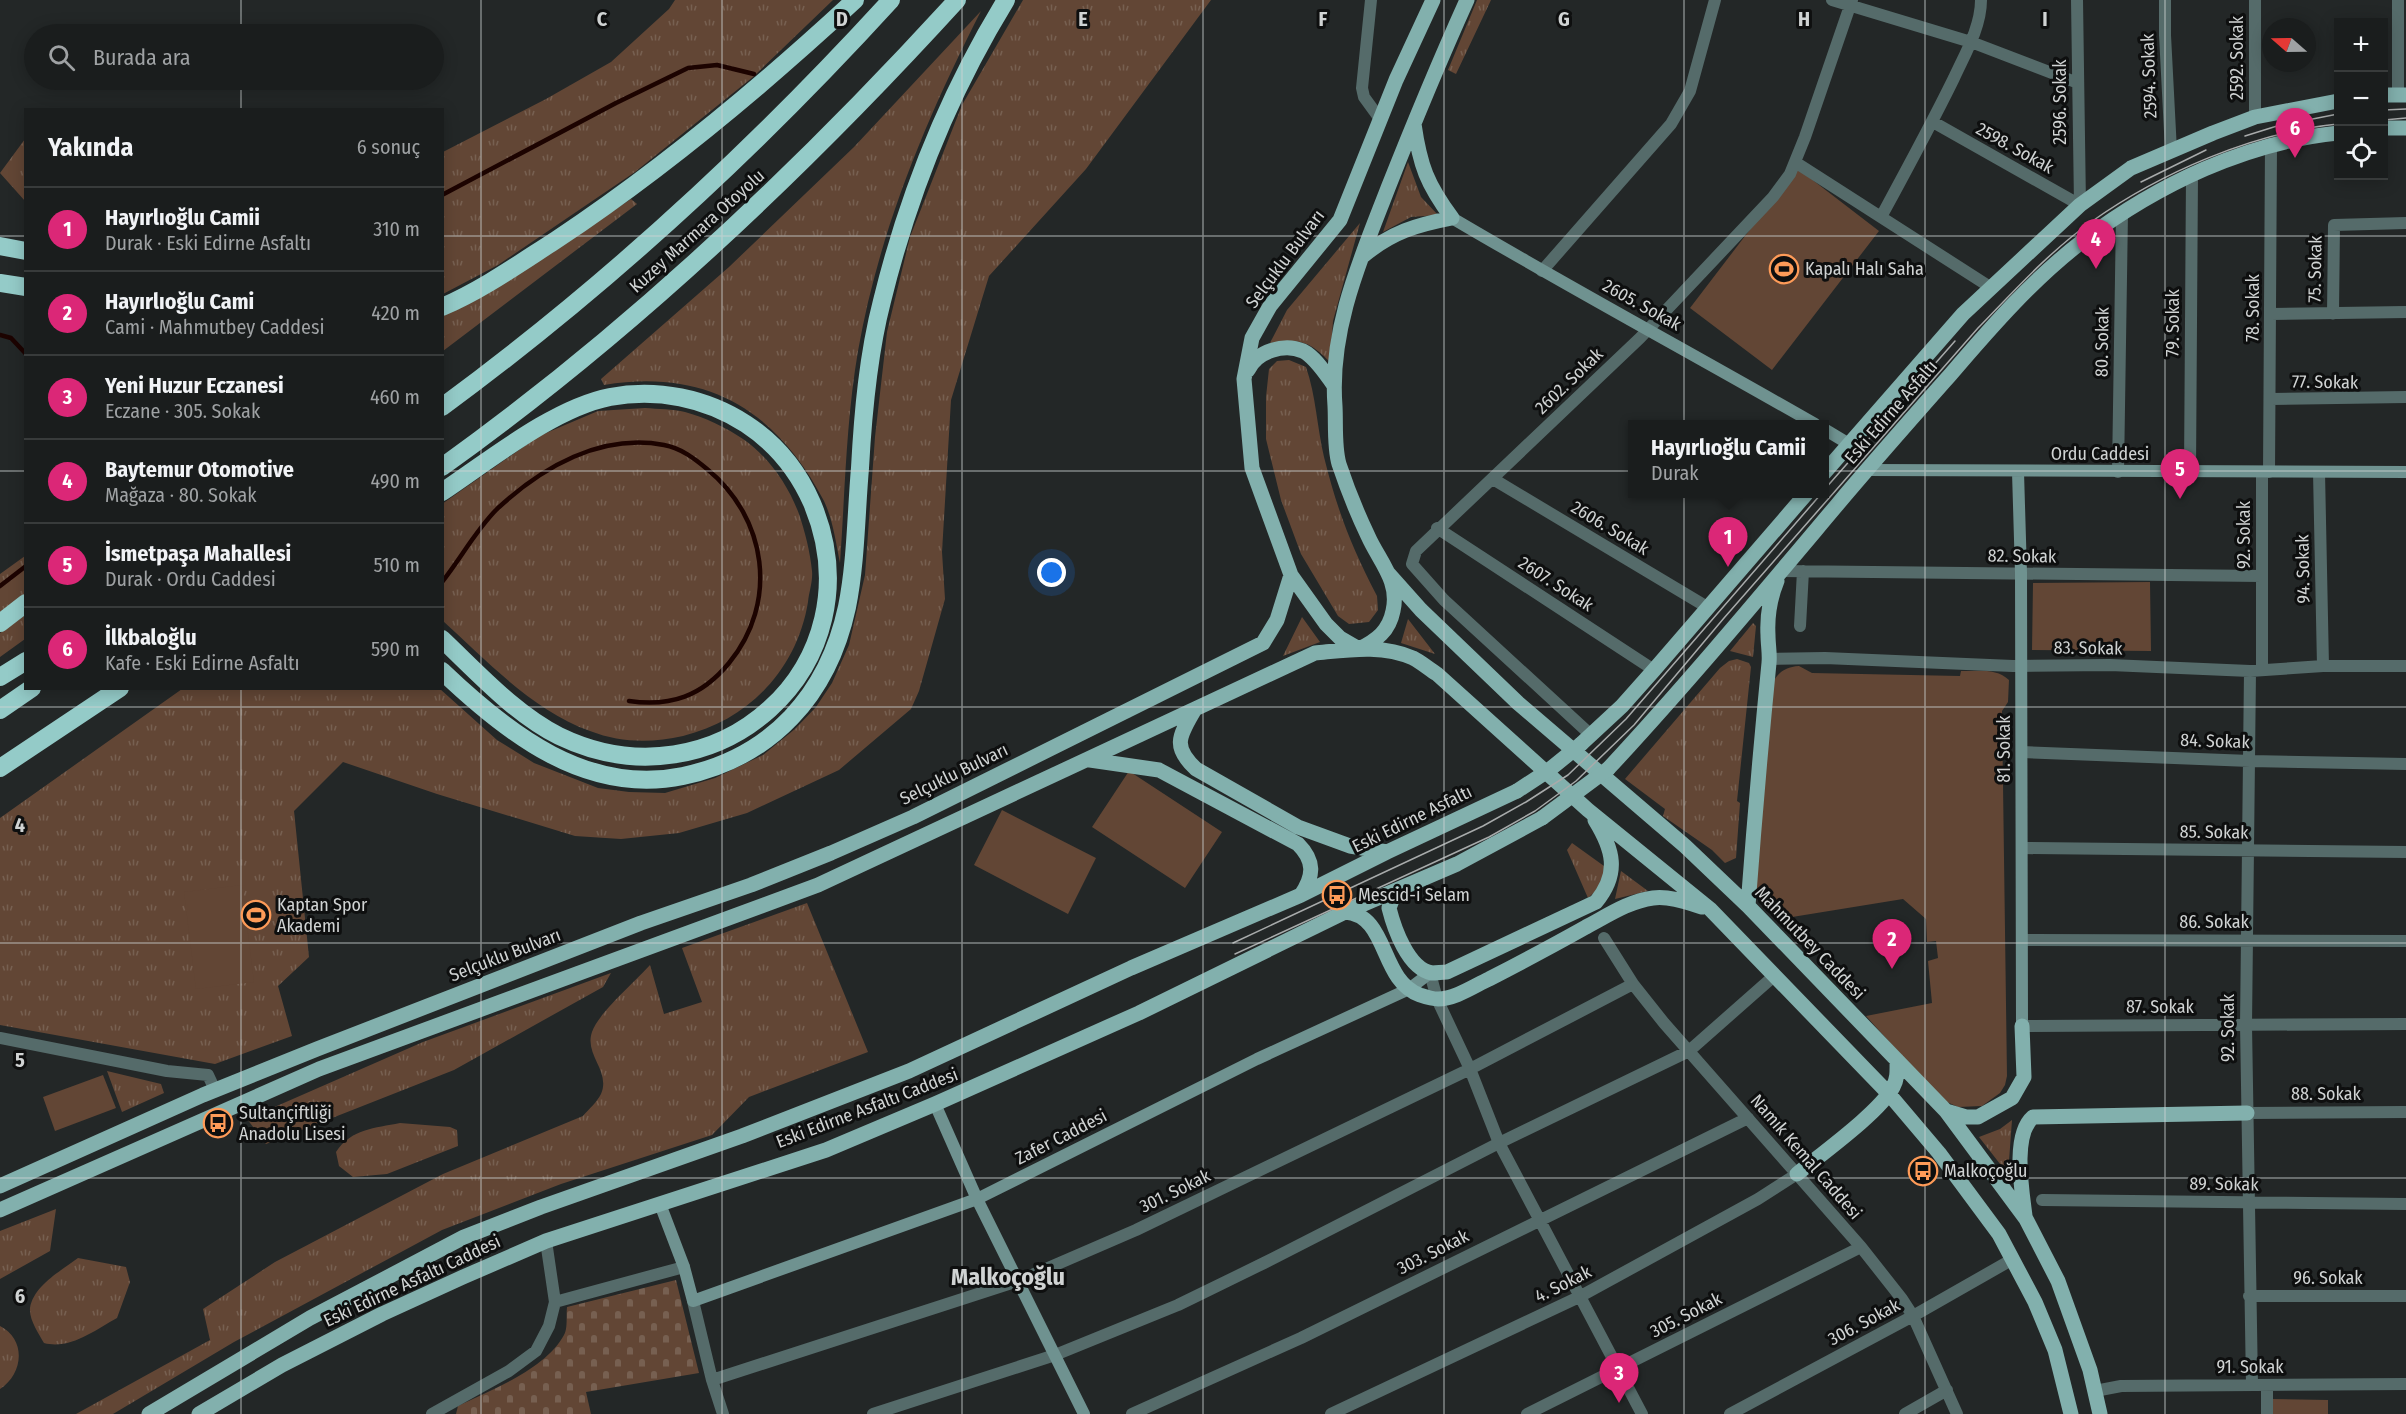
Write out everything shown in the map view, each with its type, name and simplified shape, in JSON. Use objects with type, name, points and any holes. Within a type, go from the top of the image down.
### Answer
[{"type":"highway","points":[[444,306],[540,251],[598,212],[665,162],[799,52],[855,0]]},
{"type":"highway","name":"Kuzey Marmara Otoyolu","points":[[444,405],[627,258],[700,193],[815,81],[891,0]]},
{"type":"highway","name":"Kuzey Marmara Otoyolu","points":[[444,465],[605,340],[680,276],[822,143],[957,0]]},
{"type":"highway","points":[[444,673],[490,714],[525,741],[578,767],[602,775],[633,779],[664,780],[718,766],[748,752],[774,735],[807,700],[826,669],[839,637],[847,606],[864,406],[881,303],[898,241],[914,193],[954,94],[1006,0]]},
{"type":"highway","points":[[444,491],[507,448],[578,407],[611,397],[665,395],[713,406],[758,432],[779,451],[801,481],[810,499],[824,539],[827,560],[824,613],[814,645],[785,694],[746,729],[701,750],[676,756],[652,758],[605,752],[580,745],[557,734],[515,705],[444,641]]},
{"type":"highway","points":[[0,623],[24,605]]},
{"type":"highway","points":[[0,677],[24,662]]},
{"type":"highway","points":[[0,710],[29,690]]},
{"type":"highway","points":[[0,768],[117,690]]},
{"type":"main road","name":"Selçuklu Bulvarı","points":[[0,1186],[215,1090],[640,923],[771,877],[914,817],[1263,642],[1277,620],[1291,575],[1252,468],[1244,379],[1252,338],[1270,306],[1340,220],[1380,119],[1433,0]]},
{"type":"main road","points":[[1359,649],[1374,641],[1386,630],[1392,618],[1396,599],[1394,587],[1368,537],[1339,463],[1333,384],[1340,326],[1361,258],[1414,121],[1467,0]]},
{"type":"main road","name":"Eski Edirne Asfaltı","points":[[1829,467],[1963,314],[2080,205],[2132,168],[2171,151],[2255,117],[2334,102]]},
{"type":"main road","points":[[1361,258],[1393,235],[1416,224],[1452,218],[1427,180],[1420,160],[1414,121]]},
{"type":"main road","points":[[2388,128],[2406,128]]},
{"type":"main road","name":"Eski Edirne Asfaltı","points":[[1542,818],[1608,769],[1678,693],[1866,470],[2021,296],[2083,241],[2122,213],[2192,174],[2271,144],[2307,136],[2334,133]]},
{"type":"main road","points":[[1244,379],[1252,362],[1262,352],[1281,349],[1302,351],[1316,363],[1333,384]]},
{"type":"main road","name":"Eski Edirne Asfaltı","points":[[944,1055],[1131,968],[1301,896],[1387,852],[1518,791],[1586,740],[1622,706],[1802,498]]},
{"type":"main road","points":[[1748,906],[1756,781],[1769,659],[1768,634],[1772,595],[1781,571]]},
{"type":"main road","name":"Mahmutbey Caddesi","points":[[1388,573],[1421,610],[1518,703],[1685,846],[1748,906],[1946,1111],[2026,1219],[2058,1281],[2079,1335],[2100,1414]]},
{"type":"main road","points":[[1291,575],[1326,624],[1340,638],[1359,649]]},
{"type":"main road","points":[[0,1210],[320,1069],[819,885],[1315,653],[1359,649],[1390,651],[1412,658],[1437,674],[1588,810],[1710,909],[1889,1094],[1939,1153],[2000,1234],[2035,1302],[2055,1350],[2071,1414]]},
{"type":"main road","points":[[1195,709],[1180,735],[1180,747],[1185,758],[1196,769],[1298,827],[1350,846],[1387,852]]},
{"type":"main road","points":[[1090,760],[1159,770],[1298,844],[1307,853],[1312,871],[1309,883],[1301,896]]},
{"type":"main road","points":[[1395,892],[1389,908],[1408,954],[1417,965],[1430,973],[1447,972],[1596,902],[1608,888],[1611,870],[1610,850],[1604,834],[1588,810]]},
{"type":"main road","name":"Eski Edirne Asfaltı Caddesi","points":[[199,1414],[282,1365],[382,1314],[546,1241],[826,1150],[935,1104],[1139,1013],[1345,912],[1457,864],[1542,818]]},
{"type":"main road","points":[[1345,912],[1354,913],[1368,920],[1395,975],[1409,989],[1414,993],[1437,999],[1450,997],[1493,976],[1625,906],[1653,898],[1678,899],[1710,909]]},
{"type":"main road","points":[[1946,1111],[1966,1117],[1978,1117],[2012,1098],[2024,1077],[2022,1026]]},
{"type":"main road","name":"Eski Edirne Asfaltı Caddesi","points":[[149,1414],[310,1318],[464,1237],[584,1191],[742,1136],[909,1071],[944,1055]]},
{"type":"main road","points":[[1797,1174],[1869,1114],[1889,1094],[1898,1075],[1897,1060]]},
{"type":"main road","points":[[2026,1219],[2020,1165],[2023,1131],[2026,1122],[2033,1117],[2247,1113]]},
{"type":"street","points":[[1371,0],[1362,88],[1364,98],[1380,119]]},
{"type":"street","points":[[1542,272],[1671,124],[1690,91],[1715,0]]},
{"type":"street","points":[[1832,0],[1852,2],[1971,42],[2078,83]]},
{"type":"street","points":[[1881,217],[1933,122],[1971,42],[1981,9],[1981,0]]},
{"type":"street","name":"2596. Sokak","points":[[2077,0],[2080,205]]},
{"type":"street","name":"2594. Sokak","points":[[2165,0],[2171,151]]},
{"type":"street","name":"2592. Sokak","points":[[2255,0],[2255,117]]},
{"type":"street","points":[[2396,95],[2398,0]]},
{"type":"street","name":"2602. Sokak","points":[[1586,740],[1444,600],[1412,564],[1416,551],[1437,528],[1493,479],[1648,328],[1773,197],[1790,174],[1795,162],[1852,2]]},
{"type":"street","name":"2598. Sokak","points":[[1933,122],[2080,205]]},
{"type":"street","name":"78. Sokak","points":[[2265,472],[2271,399],[2271,144]]},
{"type":"street","points":[[1795,162],[1990,287]]},
{"type":"street","name":"79. Sokak","points":[[2190,472],[2192,174]]},
{"type":"street","name":"80. Sokak","points":[[2118,472],[2122,213]]},
{"type":"street","name":"2605. Sokak","points":[[1452,218],[1542,272],[1648,328],[1808,420]]},
{"type":"street","name":"75. Sokak","points":[[2333,314],[2334,225],[2406,223]]},
{"type":"street","points":[[2271,314],[2406,312]]},
{"type":"street","name":"77. Sokak","points":[[2271,399],[2406,397]]},
{"type":"street","name":"77. Sokak","points":[[2271,399],[2406,401]]},
{"type":"street","points":[[1829,432],[1849,444]]},
{"type":"street","name":"Ordu Caddesi","points":[[1866,470],[2406,472]]},
{"type":"street","name":"81. Sokak","points":[[2018,472],[2021,573],[2022,1026]]},
{"type":"street","name":"92. Sokak","points":[[2252,1385],[2247,1202],[2248,850],[2250,761],[2262,576],[2265,472]]},
{"type":"street","name":"94. Sokak","points":[[2319,472],[2323,666]]},
{"type":"street","name":"2606. Sokak","points":[[1493,479],[1707,607]]},
{"type":"street","name":"2607. Sokak","points":[[1437,528],[1654,670]]},
{"type":"street","name":"82. Sokak","points":[[1781,571],[2021,573],[2087,576],[2262,576]]},
{"type":"street","points":[[1800,626],[1803,572]]},
{"type":"street","name":"83. Sokak","points":[[1769,659],[1825,658],[2256,670],[2323,666],[2406,666]]},
{"type":"street","name":"84. Sokak","points":[[2022,752],[2250,761],[2406,764]]},
{"type":"street","name":"85. Sokak","points":[[2022,848],[2406,852]]},
{"type":"street","name":"Namık Kemal Caddesi","points":[[1604,938],[1633,984],[1861,1247],[1913,1316],[1957,1414]]},
{"type":"street","name":"86. Sokak","points":[[2022,940],[2406,941]]},
{"type":"street","points":[[1430,973],[1437,999],[1470,1070],[1499,1143],[1642,1414]]},
{"type":"street","name":"Zafer Caddesi","points":[[693,1301],[977,1199],[1257,1059],[1409,989],[1430,973]]},
{"type":"street","points":[[874,1414],[1054,1355],[1178,1305],[1344,1224],[1499,1143],[1689,1051],[1774,976]]},
{"type":"street","name":"301. Sokak","points":[[712,1380],[1018,1281],[1136,1230],[1470,1070],[1633,984]]},
{"type":"street","name":"87. Sokak","points":[[2022,1026],[2406,1024]]},
{"type":"street","points":[[0,1038],[167,1071],[208,1075],[215,1090]]},
{"type":"street","points":[[935,1104],[977,1199],[1084,1414]]},
{"type":"street","name":"88. Sokak","points":[[2247,1113],[2406,1112]]},
{"type":"street","name":"303. Sokak","points":[[1132,1414],[1301,1338],[1748,1118]]},
{"type":"street","name":"4. Sokak","points":[[1334,1412],[1580,1297],[1758,1199],[1797,1174]]},
{"type":"street","name":"89. Sokak","points":[[2042,1200],[2406,1204]]},
{"type":"street","points":[[660,1204],[684,1268],[712,1380],[723,1414]]},
{"type":"street","points":[[432,1414],[509,1371],[536,1351],[549,1326],[555,1302],[546,1241]]},
{"type":"street","name":"305. Sokak","points":[[1528,1414],[1861,1247]]},
{"type":"street","name":"306. Sokak","points":[[1730,1414],[1913,1316],[2013,1259]]},
{"type":"street","points":[[555,1302],[684,1268]]},
{"type":"street","name":"96. Sokak","points":[[2249,1296],[2406,1296]]},
{"type":"street","name":"91. Sokak","points":[[2095,1391],[2121,1386],[2406,1384]]},
{"type":"street","points":[[2267,1385],[2267,1414]]},
{"type":"street","points":[[1905,1414],[1947,1390]]},
{"type":"green space","points":[[675,0],[833,0],[753,77],[635,172],[498,265],[444,293],[444,151],[546,99],[611,62],[669,9]]},
{"type":"green space","points":[[1023,0],[1211,0],[1086,169],[989,276],[951,400],[942,552],[945,599],[919,691],[911,709],[839,770],[747,813],[679,833],[621,839],[575,836],[437,794],[343,762],[294,811],[309,957],[278,986],[292,1036],[215,1064],[0,1025],[0,818],[181,690],[441,690],[497,740],[534,763],[598,788],[629,792],[665,793],[715,778],[763,755],[795,729],[816,707],[832,683],[849,645],[865,575],[875,437],[887,332],[910,237],[962,105]]},
{"type":"green space","points":[[1477,0],[1491,0],[1456,74],[1448,70]]},
{"type":"green space","points":[[981,11],[923,134],[878,262],[858,351],[851,404],[840,563],[832,524],[824,501],[805,469],[761,420],[735,403],[706,391],[675,383],[641,381],[604,385],[601,379],[729,267],[854,147]]},
{"type":"green space","points":[[24,140],[24,200],[0,173]]},
{"type":"green space","points":[[1408,162],[1421,197],[1438,215],[1411,217],[1383,232]]},
{"type":"green space","points":[[1797,168],[1879,231],[1772,370],[1690,308]]},
{"type":"green space","points":[[631,199],[637,204],[444,350],[444,315],[563,244]]},
{"type":"green space","points":[[1360,223],[1333,321],[1330,362],[1310,345],[1297,341],[1270,343],[1287,310]]},
{"type":"green space","points":[[1289,360],[1306,367],[1334,494],[1353,545],[1377,596],[1378,610],[1369,622],[1349,624],[1338,616],[1301,554],[1281,500],[1266,439],[1266,397],[1269,369],[1277,361]]},
{"type":"green space","points":[[645,408],[680,411],[715,423],[737,435],[761,454],[777,472],[795,503],[807,542],[812,575],[808,602],[793,649],[781,670],[749,704],[729,718],[683,736],[648,741],[625,740],[602,735],[569,722],[549,711],[511,683],[444,622],[444,503],[539,436],[598,411]]},
{"type":"green space","points":[[24,557],[24,595],[0,614],[0,574]]},
{"type":"green space","points":[[2150,582],[2151,651],[2032,650],[2033,583]]},
{"type":"green space","points":[[24,616],[24,640],[0,657],[0,633]]},
{"type":"green space","points":[[1302,617],[1320,642],[1283,656]]},
{"type":"green space","points":[[1408,619],[1435,654],[1401,643]]},
{"type":"green space","points":[[1753,623],[1756,626],[1753,657],[1730,651]]},
{"type":"green space","points":[[1737,659],[1749,663],[1751,667],[1737,801],[1740,803],[1736,858],[1725,863],[1712,850],[1663,816],[1665,809],[1625,779],[1720,668],[1729,661]]},
{"type":"green space","points":[[1799,666],[1812,673],[1960,676],[1961,671],[1987,671],[2004,676],[2009,680],[2008,702],[2002,711],[2007,1076],[2000,1093],[1982,1106],[1958,1107],[1939,1097],[1866,1016],[1932,1003],[1928,961],[1938,958],[1936,941],[1927,942],[1926,919],[1903,899],[1786,918],[1787,924],[1783,926],[1765,906],[1756,889],[1772,683],[1783,671]]},
{"type":"green space","points":[[1129,771],[1222,832],[1185,888],[1092,827]]},
{"type":"green space","points":[[1002,810],[1096,858],[1068,914],[974,865]]},
{"type":"green space","points":[[1572,843],[1604,866],[1602,885],[1588,898],[1567,850]]},
{"type":"green space","points":[[1621,871],[1648,891],[1615,899]]},
{"type":"green space","points":[[242,885],[254,982],[196,989],[184,892]]},
{"type":"green space","points":[[807,903],[868,1052],[749,1097],[712,1135],[561,1184],[442,1230],[234,1342],[113,1414],[76,1414],[210,1340],[203,1309],[275,1262],[443,1174],[583,1116],[601,1094],[603,1086],[603,1078],[591,1048],[592,1032],[609,1006],[650,965],[664,1014],[702,1002],[682,948]]},
{"type":"green space","points":[[611,973],[603,987],[454,1070],[266,1144],[247,1119],[423,1042]]},
{"type":"green space","points":[[107,1071],[161,1084],[164,1093],[122,1112]]},
{"type":"green space","points":[[103,1075],[116,1108],[55,1131],[43,1097]]},
{"type":"green space","points":[[2012,1120],[2009,1161],[2011,1178],[1979,1137],[2000,1129]]},
{"type":"green space","points":[[400,1123],[450,1127],[457,1130],[458,1146],[387,1174],[353,1177],[339,1166],[336,1152],[349,1138],[373,1128]]},
{"type":"green space","points":[[56,1209],[50,1251],[0,1279],[0,1231]]},
{"type":"green space","points":[[78,1258],[126,1267],[130,1282],[117,1318],[73,1341],[63,1344],[44,1343],[31,1317],[30,1308],[33,1300],[49,1279]]},
{"type":"green space","points":[[676,1280],[699,1373],[586,1392],[591,1414],[456,1414],[458,1406],[517,1377],[556,1347],[565,1332],[567,1307]]},
{"type":"green space","points":[[0,1326],[15,1340],[19,1357],[14,1375],[0,1389]]},
{"type":"green space","points":[[2272,1399],[2328,1400],[2328,1414],[2272,1414]]},
{"type":"waterway","points":[[444,194],[616,103],[688,68],[717,65],[754,74]]},
{"type":"waterway","points":[[0,335],[11,338],[24,352]]},
{"type":"waterway","points":[[444,579],[497,509],[553,467],[595,449],[618,444],[664,445],[687,454],[707,469],[727,489],[743,511],[754,536],[759,562],[760,588],[755,614],[745,639],[729,663],[708,684],[685,697],[672,700],[629,701]]},
{"type":"waterway","points":[[0,586],[24,568]]},
{"type":"tram line","points":[[2388,110],[2406,109]]},
{"type":"tram line","points":[[2245,136],[2277,126],[2334,115]]},
{"type":"tram line","points":[[2388,120],[2406,118]]},
{"type":"tram line","points":[[1235,954],[1489,837],[1535,811],[1576,781],[1634,725],[1724,618],[1978,328],[2046,259],[2091,222],[2147,187],[2209,158],[2274,136],[2306,128],[2334,124]]},
{"type":"tram line","points":[[2141,182],[2206,150]]},
{"type":"tram line","points":[[1829,484],[1955,341]]},
{"type":"tram line","points":[[1233,943],[1483,826],[1568,775],[1626,719],[1818,498]]},
{"type":"place","name":"İlkbaloğlu","points":[[2295,158]]},
{"type":"place","name":"Kapalı Halı Saha","points":[[1784,269]]},
{"type":"place","name":"Baytemur Otomotive","points":[[2096,269]]},
{"type":"place","name":"İsmetpaşa Mahallesi","points":[[2180,499]]},
{"type":"place","name":"Hayırlıoğlu Camii","points":[[1728,567]]},
{"type":"place","name":"Mescid-i Selam","points":[[1337,895]]},
{"type":"place","name":"Kaptan Spor Akademi","points":[[256,915]]},
{"type":"place","name":"Hayırlıoğlu Cami","points":[[1892,969]]},
{"type":"place","name":"Sultançiftliği Anadolu Lisesi","points":[[218,1123]]},
{"type":"place","name":"Malkoçoğlu","points":[[1923,1171]]},
{"type":"place","name":"Yeni Huzur Eczanesi","points":[[1619,1403]]},
{"type":"district","name":"Malkoçoğlu","points":[[1008,1277]]}]
